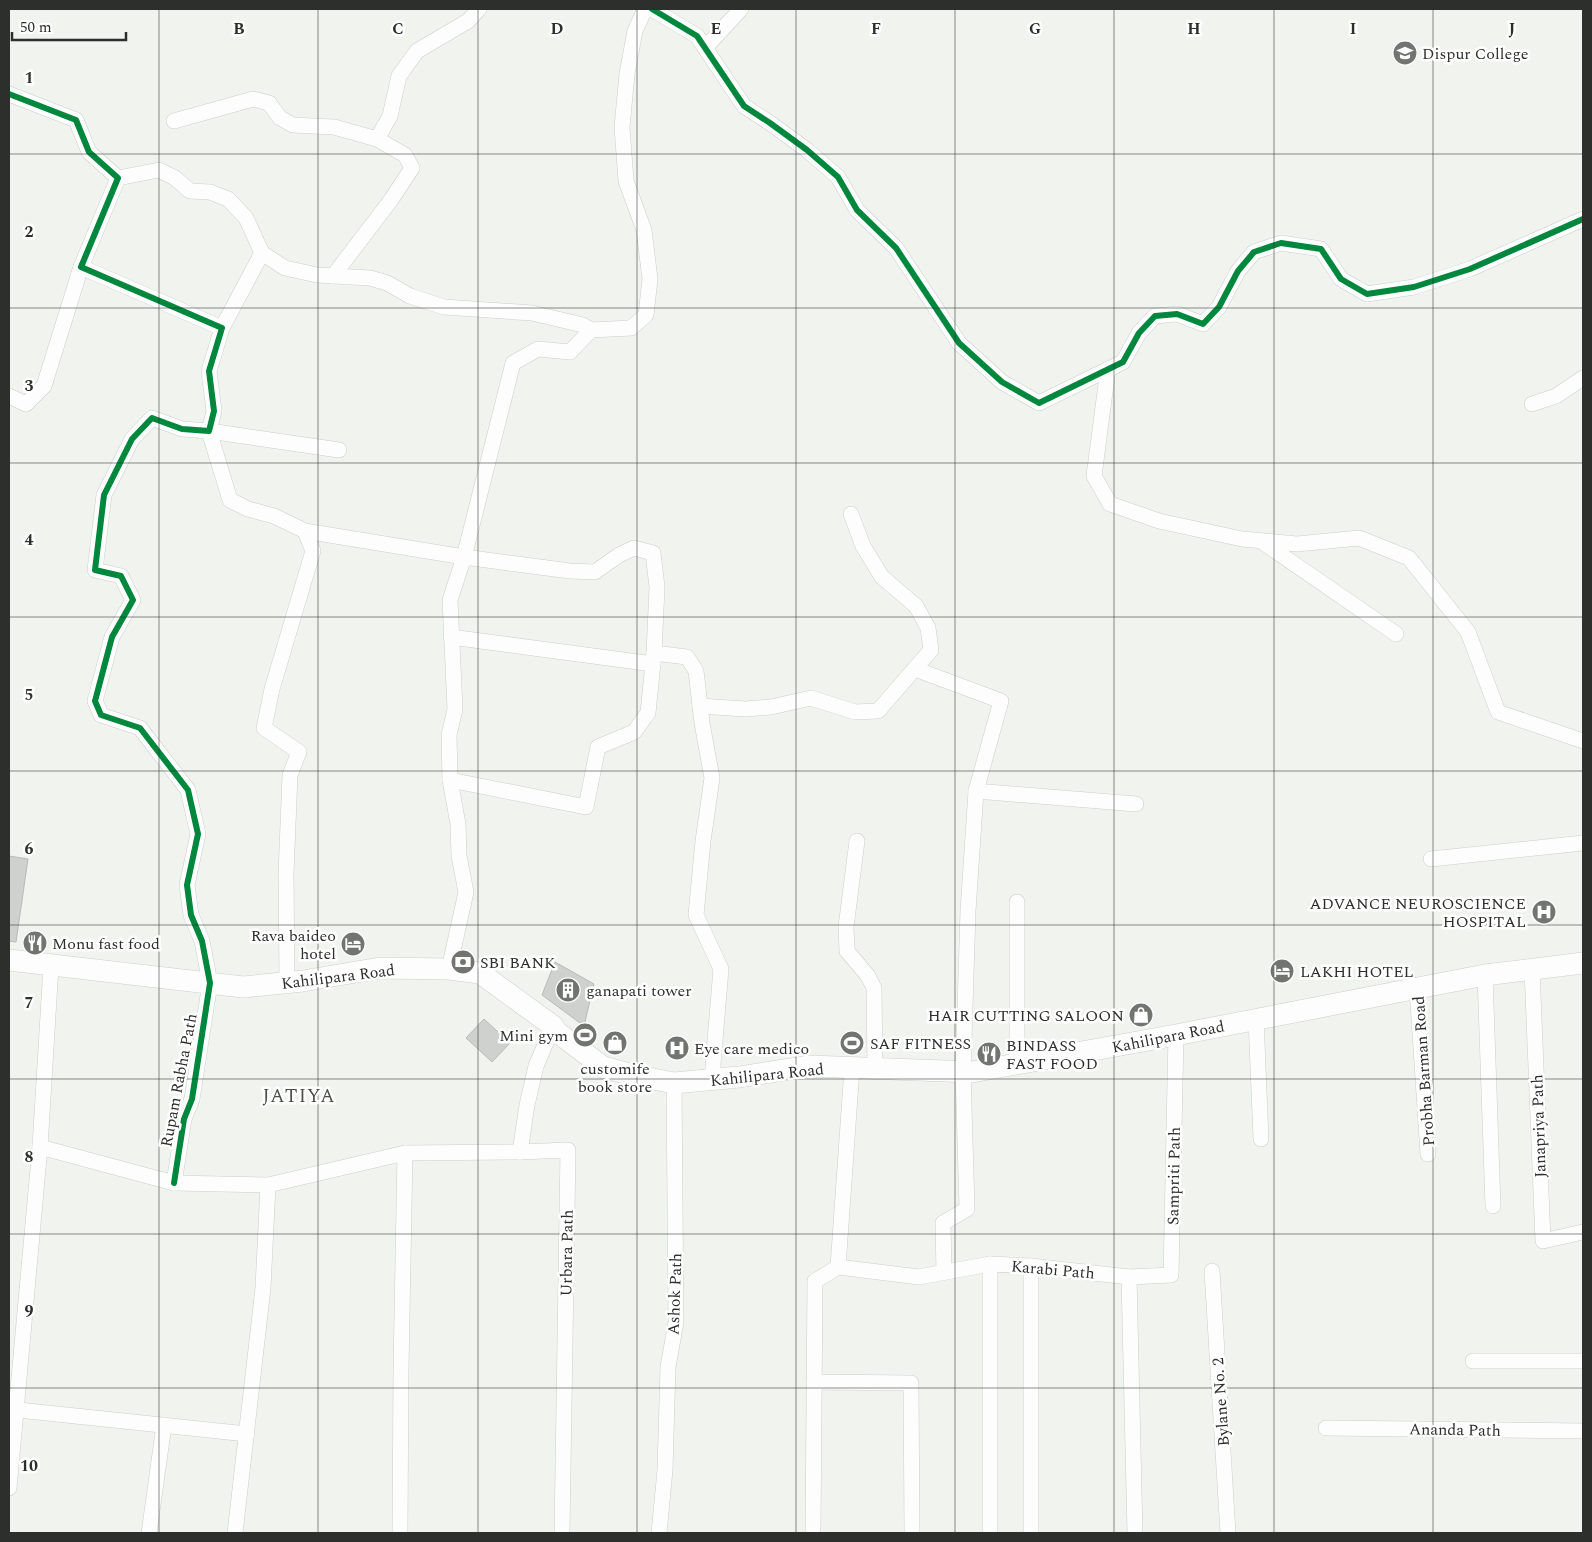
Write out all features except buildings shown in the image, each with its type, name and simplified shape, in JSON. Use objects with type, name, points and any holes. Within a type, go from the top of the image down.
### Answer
[{"type":"main road","name":"Kahilipara Road","points":[[9,960],[243,987],[287,983],[380,968],[449,969],[480,973],[553,1026],[557,1032],[603,1067],[674,1083],[739,1077],[809,1066],[972,1072],[1176,1035],[1485,975],[1583,963]]},
{"type":"street","points":[[377,139],[390,116],[399,76],[417,50],[468,21],[479,9]]},
{"type":"street","points":[[118,178],[159,170],[175,178],[190,191],[210,192],[228,199],[246,218],[262,253],[285,268],[317,275],[370,278],[387,283],[410,296],[444,307],[532,313],[591,330],[631,328],[646,315],[650,279],[644,230],[626,181],[622,127],[627,74],[635,31],[644,9]]},
{"type":"street","points":[[652,9],[697,36],[744,106],[807,150],[838,177],[857,210],[896,248],[959,342],[1002,382],[1039,403],[1122,362],[1138,333],[1155,316],[1177,314],[1203,324],[1219,307],[1238,271],[1254,252],[1281,243],[1321,249],[1341,279],[1367,294],[1414,287],[1470,269],[1583,219]]},
{"type":"street","points":[[705,48],[741,9]]},
{"type":"street","points":[[9,94],[76,120],[89,152],[118,178]]},
{"type":"street","points":[[174,121],[253,99],[269,103],[280,118],[293,125],[334,127],[377,139],[405,155],[412,168],[333,276]]},
{"type":"street","points":[[9,396],[26,404],[44,386],[81,267],[118,178]]},
{"type":"street","points":[[262,253],[222,328],[209,371],[214,411],[209,431],[230,500],[248,509],[274,516],[305,531],[464,557],[570,571],[595,572],[619,555],[634,548],[653,553],[658,588],[654,659],[648,713],[634,732],[598,746],[586,807],[450,780]]},
{"type":"street","points":[[81,267],[222,328]]},
{"type":"street","points":[[449,969],[466,892],[459,856],[458,824],[450,780],[449,735],[455,710],[450,600],[464,557],[513,363],[538,349],[570,352],[591,330]]},
{"type":"street","points":[[1108,369],[1094,476],[1110,504],[1159,521],[1242,539],[1298,544],[1359,538],[1409,558],[1468,632],[1498,712],[1583,741]]},
{"type":"street","points":[[1532,404],[1556,396],[1583,378]]},
{"type":"street","name":"Rupam Rabha Path","points":[[174,1183],[184,1119],[192,1099],[210,983],[202,940],[191,915],[188,885],[198,834],[188,790],[140,728],[101,715],[95,701],[112,637],[133,600],[122,576],[95,570],[104,495],[132,439],[152,418],[182,429],[209,431]]},
{"type":"street","points":[[209,431],[339,450]]},
{"type":"street","points":[[700,706],[745,709],[771,707],[811,698],[854,712],[878,711],[931,650],[928,628],[916,606],[882,577],[863,546],[851,514]]},
{"type":"street","points":[[287,983],[286,874],[290,775],[299,752],[264,728],[272,689],[313,551],[305,531]]},
{"type":"street","points":[[1261,540],[1396,634]]},
{"type":"street","points":[[451,637],[654,659],[687,657],[696,671],[712,778],[702,841],[696,914],[721,969],[713,1080]]},
{"type":"street","points":[[915,669],[1001,701],[976,791],[968,910],[963,1072],[967,1209],[943,1223],[944,1272]]},
{"type":"street","points":[[976,791],[1136,804]]},
{"type":"street","points":[[857,841],[846,927],[847,951],[868,976],[874,988],[875,1069]]},
{"type":"street","points":[[1431,859],[1583,843]]},
{"type":"street","points":[[1017,902],[1017,1065]]},
{"type":"street","points":[[9,1488],[12,1409],[40,1147],[51,966]]},
{"type":"street","name":"Janapriya Path","points":[[1532,969],[1543,1241],[1583,1232]]},
{"type":"street","points":[[1485,975],[1493,1206]]},
{"type":"street","name":"Probha Barman Road","points":[[1417,988],[1428,1154]]},
{"type":"street","points":[[1256,1019],[1261,1139]]},
{"type":"street","points":[[40,1147],[174,1183],[268,1185],[405,1153],[520,1152],[527,1105],[536,1066],[553,1026]]},
{"type":"street","name":"Sampriti Path","points":[[1129,1277],[1171,1275],[1176,1035]]},
{"type":"street","points":[[838,1268],[852,1068]]},
{"type":"street","name":"Ashok Path","points":[[659,1533],[665,1470],[668,1367],[676,1322],[674,1083]]},
{"type":"street","name":"Urbara Path","points":[[520,1152],[568,1150],[562,1533]]},
{"type":"street","points":[[400,1533],[405,1153]]},
{"type":"street","points":[[235,1533],[263,1288],[268,1185]]},
{"type":"street","points":[[813,1533],[815,1281],[838,1268],[919,1277],[990,1264]]},
{"type":"street","name":"Karabi Path","points":[[990,1533],[990,1264],[1031,1266],[1129,1277]]},
{"type":"street","points":[[1030,1533],[1031,1266]]},
{"type":"street","name":"Bylane No. 2","points":[[1212,1271],[1228,1533]]},
{"type":"street","points":[[1129,1277],[1135,1533]]},
{"type":"street","points":[[1473,1361],[1583,1361]]},
{"type":"street","points":[[814,1382],[911,1384],[912,1533]]},
{"type":"street","points":[[12,1409],[247,1434]]},
{"type":"street","points":[[149,1533],[164,1424]]},
{"type":"street","name":"Ananda Path","points":[[1326,1428],[1583,1431]]},
{"type":"cycle path","points":[[652,9],[697,36],[744,106],[807,150],[838,177],[857,210],[896,248],[959,343],[1002,382],[1039,403],[1123,362],[1139,333],[1155,316],[1177,314],[1203,324],[1219,307],[1238,271],[1254,252],[1281,243],[1321,249],[1341,279],[1367,294],[1414,287],[1470,269],[1583,219]]},
{"type":"cycle path","points":[[9,94],[76,120],[89,152],[118,178],[81,267],[222,328],[209,371],[214,411],[209,431],[182,429],[152,418],[132,439],[104,495],[95,570],[121,576],[133,600],[112,637],[95,701],[101,715],[140,728],[188,790],[198,834],[187,885],[191,915],[202,941],[210,983],[192,1099],[184,1119],[174,1183]]},
{"type":"place","name":"Dispur College","points":[[1405,53]]},
{"type":"place","name":"ADVANCE NEUROSCIENCE HOSPITAL","points":[[1544,912]]},
{"type":"place","name":"Monu fast food","points":[[35,943]]},
{"type":"place","name":"Rava baideo hotel","points":[[353,944]]},
{"type":"place","name":"SBI BANK","points":[[463,962]]},
{"type":"place","name":"LAKHI HOTEL","points":[[1282,971]]},
{"type":"place","name":"ganapati tower","points":[[568,990]]},
{"type":"place","name":"HAIR CUTTING SALOON","points":[[1141,1015]]},
{"type":"place","name":"Mini gym","points":[[585,1035]]},
{"type":"place","name":"customife book store","points":[[615,1043]]},
{"type":"place","name":"SAF FITNESS","points":[[852,1043]]},
{"type":"place","name":"Eye care medico","points":[[677,1048]]},
{"type":"place","name":"BINDASS FAST FOOD","points":[[989,1054]]},
{"type":"district","name":"JATIYA","points":[[299,1095]]}]
